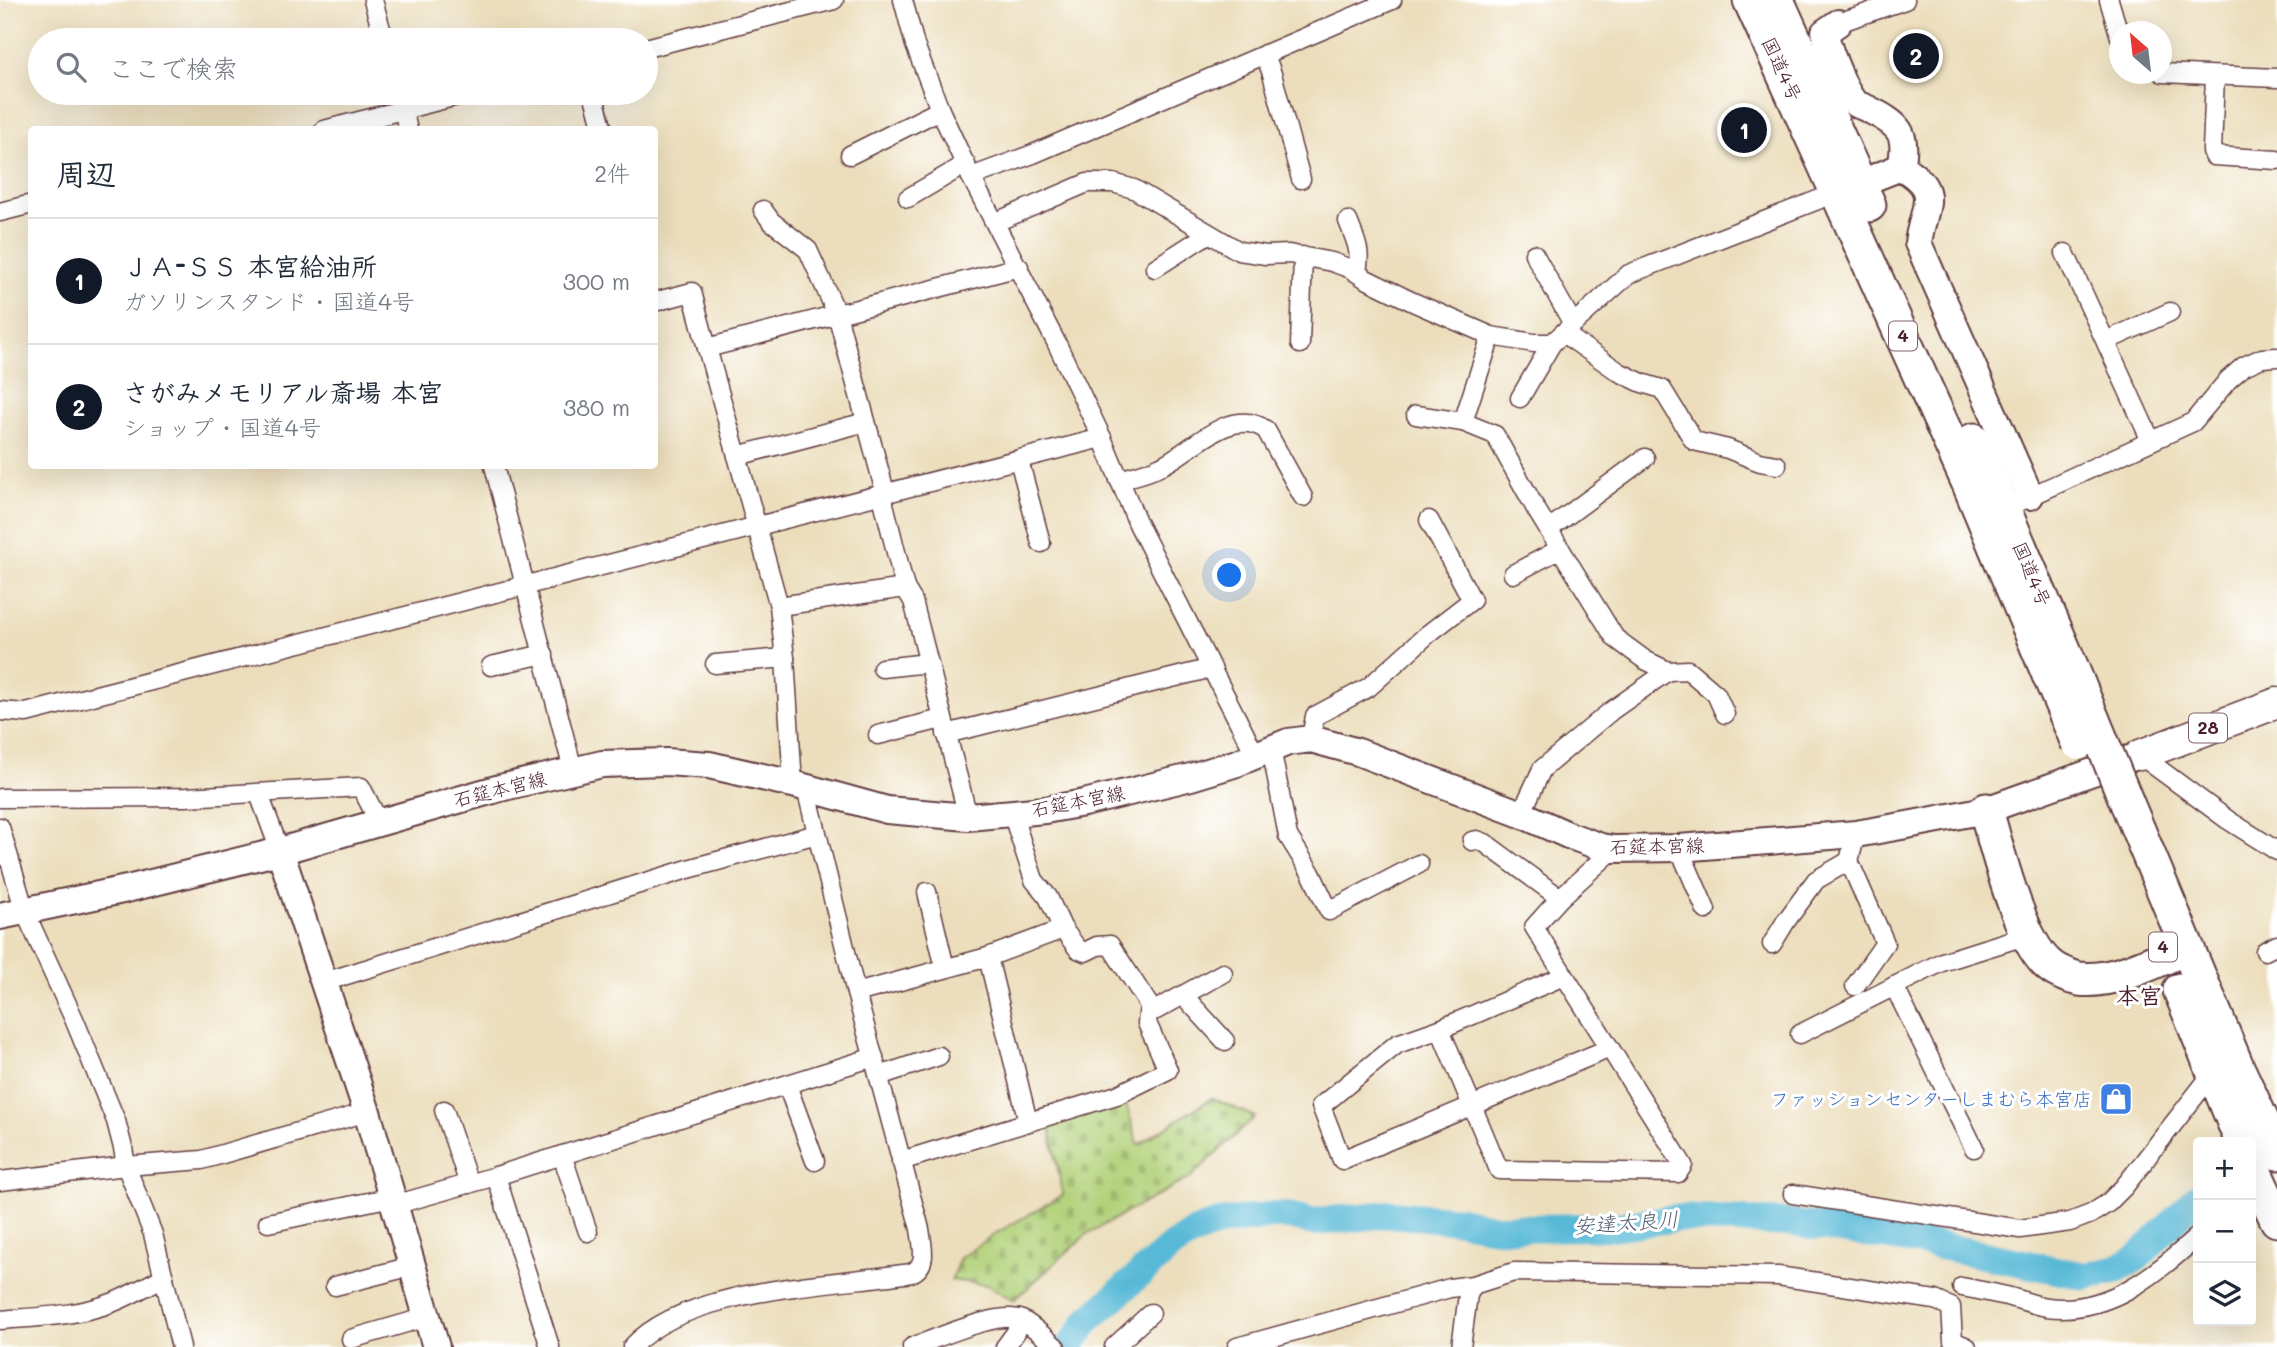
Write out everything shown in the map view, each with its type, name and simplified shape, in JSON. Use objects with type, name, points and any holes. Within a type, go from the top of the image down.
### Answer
[{"type":"highway","name":"国道4号","points":[[1750,0],[2018,502],[2060,671]]},
{"type":"highway","name":"国道4号","points":[[1777,0],[1849,188],[1969,484],[2060,671],[2117,806],[2176,952],[2277,1220]]},
{"type":"highway","points":[[1986,810],[2004,874],[2028,935],[2033,946],[2050,967],[2079,979],[2117,975],[2176,952]]},
{"type":"highway","name":"国道4号","points":[[2223,1075],[2241,1137]]},
{"type":"main road","points":[[1838,23],[1825,32],[1832,60],[1853,102],[1890,120],[1902,132],[1905,151],[1901,167]]},
{"type":"main road","points":[[1849,188],[1901,167]]},
{"type":"main road","points":[[1901,167],[1922,181],[1926,191],[1928,203],[1918,243],[2018,502]]},
{"type":"main road","name":"28","points":[[2140,755],[2277,704]]},
{"type":"main road","name":"石筵本宮線","points":[[12,914],[280,851],[500,788],[602,764],[666,762],[709,765],[887,810],[968,817],[1084,803],[1191,777],[1300,739],[1311,739],[1358,752],[1601,847],[1614,849],[1679,848],[1856,834],[1986,810],[2140,755]]},
{"type":"main road","points":[[280,851],[367,1112],[436,1347]]},
{"type":"street","points":[[373,0],[381,28]]},
{"type":"street","points":[[658,45],[834,0]]},
{"type":"street","points":[[903,0],[915,45],[940,110],[968,171],[1019,267],[1102,438],[1138,524],[1212,668],[1264,752],[1288,836],[1311,873],[1329,911],[1419,864]]},
{"type":"street","points":[[908,198],[968,171],[1033,154],[1392,0]]},
{"type":"street","points":[[1838,23],[1905,0]]},
{"type":"street","points":[[2109,0],[2115,21]]},
{"type":"street","points":[[1265,54],[1301,179]]},
{"type":"street","points":[[2172,74],[2277,78]]},
{"type":"street","points":[[2215,76],[2214,156],[2277,160]]},
{"type":"street","points":[[335,126],[390,105]]},
{"type":"street","points":[[402,105],[407,126]]},
{"type":"street","points":[[596,105],[602,126]]},
{"type":"street","points":[[849,155],[940,110]]},
{"type":"street","points":[[996,222],[1087,183],[1113,183],[1134,189],[1239,251],[1303,256],[1332,262],[1491,336],[1534,343],[1563,333]]},
{"type":"street","points":[[1520,398],[1563,333],[1629,274],[1849,188]]},
{"type":"street","points":[[0,212],[28,205]]},
{"type":"street","points":[[763,210],[771,222],[808,250],[837,314],[884,488],[905,588],[913,601],[968,817]]},
{"type":"street","points":[[1348,221],[1359,255],[1360,262],[1356,272]]},
{"type":"street","points":[[1155,268],[1208,234]]},
{"type":"street","points":[[2065,253],[2151,442]]},
{"type":"street","points":[[1534,254],[1563,333],[1619,372],[1662,389],[1694,441],[1777,465]]},
{"type":"street","points":[[1300,344],[1303,256]]},
{"type":"street","points":[[707,348],[1019,267]]},
{"type":"street","points":[[632,1347],[664,1323],[704,1306],[739,1296],[916,1271],[922,1263],[922,1242],[817,834],[799,786],[779,606],[692,292],[658,301]]},
{"type":"street","points":[[2106,341],[2170,312]]},
{"type":"street","points":[[1463,422],[1491,336]]},
{"type":"street","points":[[2018,502],[2193,422],[2228,380],[2244,366],[2262,358],[2277,357]]},
{"type":"street","points":[[1416,415],[1463,422],[1495,435],[1615,638],[1645,660],[1668,671],[1688,670],[1716,694],[1725,714]]},
{"type":"street","points":[[1119,480],[1159,467],[1230,423],[1246,421],[1266,430],[1303,497]]},
{"type":"street","points":[[737,456],[866,422]]},
{"type":"street","points":[[0,711],[26,713],[884,496],[1102,438]]},
{"type":"street","points":[[1549,529],[1645,458]]},
{"type":"street","points":[[1019,460],[1041,543]]},
{"type":"street","points":[[495,469],[573,771]]},
{"type":"street","points":[[1311,739],[1315,716],[1369,687],[1428,634],[1472,600],[1429,520]]},
{"type":"street","points":[[1513,574],[1560,549]]},
{"type":"street","points":[[779,606],[905,588]]},
{"type":"street","points":[[491,666],[544,654]]},
{"type":"street","points":[[715,664],[785,658]]},
{"type":"street","points":[[882,668],[928,663]]},
{"type":"street","points":[[878,735],[944,727],[1212,668]]},
{"type":"street","points":[[1521,814],[1542,769],[1611,711],[1668,671]]},
{"type":"street","points":[[2140,755],[2228,820],[2277,851]]},
{"type":"street","points":[[0,797],[186,797],[361,788],[379,822]]},
{"type":"street","points":[[259,794],[280,851]]},
{"type":"street","points":[[1012,813],[1034,880],[1048,897],[1063,929],[1078,949],[1085,952],[1097,946],[1110,946],[1149,1005],[1156,1010],[1223,972]]},
{"type":"street","points":[[0,827],[12,914],[74,1019],[116,1121],[126,1166],[153,1234],[181,1347]]},
{"type":"street","points":[[324,982],[688,869],[817,834]]},
{"type":"street","points":[[1855,986],[1885,943],[1849,861],[1856,834]]},
{"type":"street","points":[[1472,841],[1485,843],[1560,898]]},
{"type":"street","points":[[1679,848],[1706,910]]},
{"type":"street","points":[[1440,1029],[1499,1170],[1678,1173],[1683,1165],[1534,927],[1560,898],[1614,849]]},
{"type":"street","points":[[1772,944],[1816,880],[1849,861]]},
{"type":"street","points":[[928,892],[944,968]]},
{"type":"street","points":[[856,993],[988,957],[1063,929]]},
{"type":"street","points":[[1800,1034],[1942,962],[2028,935]]},
{"type":"street","points":[[988,957],[1028,1122]]},
{"type":"street","points":[[1564,976],[1440,1029],[1397,1044],[1321,1106],[1342,1160],[1610,1048]]},
{"type":"street","points":[[1894,986],[1974,1148]]},
{"type":"street","points":[[1184,996],[1225,1041]]},
{"type":"street","points":[[901,1160],[1117,1096],[1168,1070],[1147,1023],[1149,1005]]},
{"type":"street","points":[[879,1076],[939,1056]]},
{"type":"street","points":[[268,1223],[393,1201],[469,1184],[874,1057]]},
{"type":"street","points":[[1793,1194],[2020,1229],[2070,1222],[2091,1214],[2108,1203],[2223,1075]]},
{"type":"street","points":[[788,1085],[815,1161]]},
{"type":"street","points":[[444,1110],[469,1184]]},
{"type":"street","points":[[0,1181],[202,1160],[367,1112]]},
{"type":"street","points":[[562,1156],[588,1232]]},
{"type":"street","points":[[496,1176],[550,1347]]},
{"type":"street","points":[[1962,1287],[2045,1307],[2086,1306],[2124,1293],[2141,1283],[2193,1240]]},
{"type":"street","points":[[335,1286],[412,1266]]},
{"type":"street","points":[[1237,1347],[1514,1272],[1778,1276],[1942,1303],[1951,1307],[1954,1345]]},
{"type":"street","points":[[0,1320],[53,1316],[97,1307],[115,1302],[164,1277]]},
{"type":"street","points":[[1461,1347],[1468,1295],[1472,1285]]},
{"type":"street","points":[[1114,1347],[1152,1313]]},
{"type":"street","points":[[351,1339],[427,1317]]},
{"type":"street","points":[[912,1347],[982,1321],[1013,1318],[1023,1321],[1056,1347]]},
{"type":"street","points":[[1005,1347],[1023,1321]]},
{"type":"green space","points":[[1212,1098],[1255,1117],[1191,1177],[1087,1234],[1014,1300],[987,1285],[951,1280],[960,1258],[998,1232],[1063,1195],[1049,1123],[1125,1100],[1138,1145]]},
{"type":"waterway","name":"安達太良川","points":[[1070,1347],[1089,1319],[1171,1247],[1191,1234],[1218,1223],[1267,1216],[1289,1216],[1313,1222],[1390,1214],[1459,1220],[1496,1228],[1610,1227],[1678,1218],[1791,1223],[1916,1241],[2085,1276],[2115,1270],[2137,1258],[2195,1200]]},
{"type":"place","name":"さがみメモリアル斎場 本宮","points":[[1916,56]]},
{"type":"place","name":"ＪＡ-ＳＳ 本宮給油所","points":[[1744,130]]},
{"type":"place","name":"ファッションセンターしまむら本宮店","points":[[2116,1099]]},
{"type":"district","name":"本宮","points":[[2139,996]]}]
